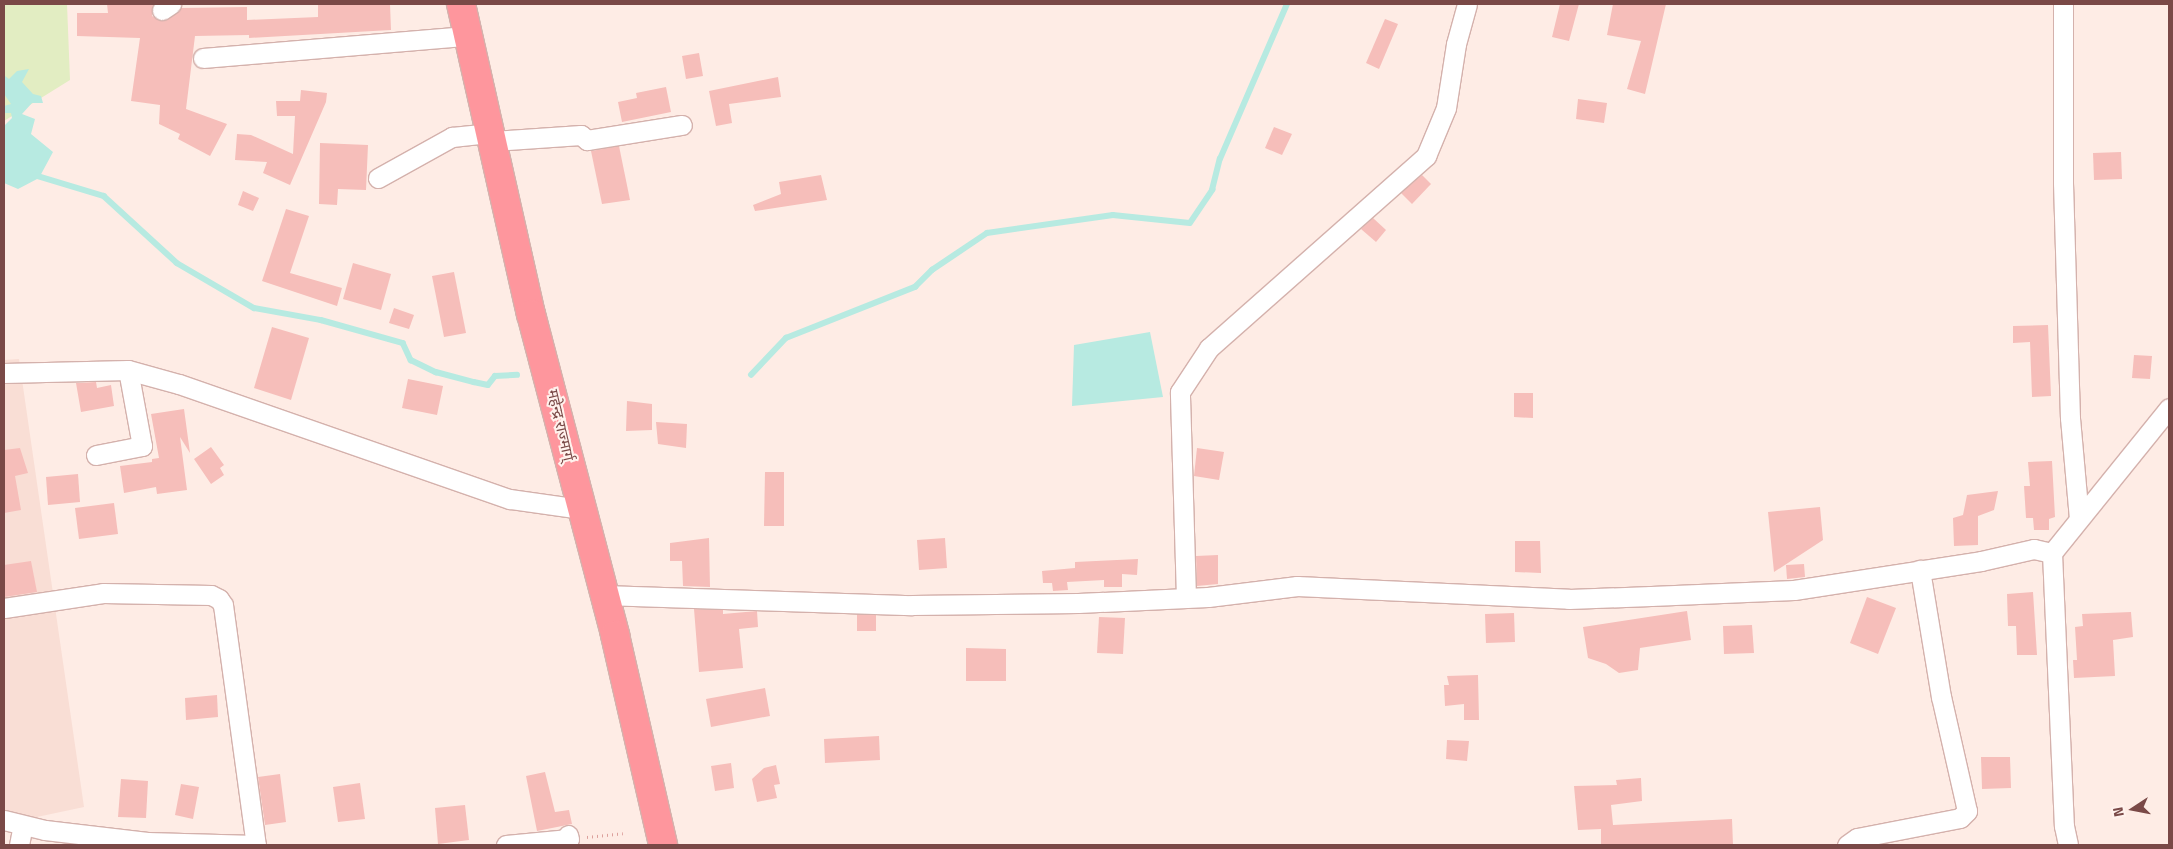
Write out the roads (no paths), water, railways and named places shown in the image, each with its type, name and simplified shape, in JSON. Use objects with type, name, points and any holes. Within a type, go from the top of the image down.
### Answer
[{"type":"highway","name":"महेन्द्र राज्मार्ग्","points":[[461,4],[466,36],[492,137],[532,314],[559,410],[580,509],[604,595],[663,845]]},
{"type":"street","points":[[1186,598],[1180,392],[1209,348],[1426,156],[1446,108],[1456,44],[1467,4]]},
{"type":"street","points":[[2063,4],[2063,183],[2069,389],[2079,518]]},
{"type":"street","points":[[203,58],[466,36]]},
{"type":"street","points":[[378,178],[452,137],[581,135],[587,140],[682,125]]},
{"type":"street","points":[[4,373],[128,370],[180,384],[510,499],[580,509]]},
{"type":"street","points":[[96,455],[142,446],[128,370]]},
{"type":"street","points":[[2068,845],[2064,826],[2052,553],[2169,408]]},
{"type":"street","points":[[604,595],[912,605],[1186,598],[1297,586],[1569,598],[1652,596],[1794,590],[1920,570],[2034,549],[2052,553]]},
{"type":"street","points":[[1847,845],[1857,838],[1960,818],[1967,811],[1942,697],[1920,570]]},
{"type":"street","points":[[4,608],[103,593],[211,595],[219,599],[223,605],[256,845],[147,842],[23,825],[4,820]]},
{"type":"street","points":[[19,845],[23,825]]},
{"type":"street","points":[[506,845],[569,837]]},
{"type":"water","points":[[4,64],[5,76],[9,79],[17,71],[29,69],[22,82],[33,94],[41,96],[43,103],[32,103],[22,114],[35,119],[31,134],[53,152],[39,178],[18,189],[4,183],[4,126],[12,118],[11,113],[4,113],[4,106],[11,104],[4,94]]},
{"type":"water","points":[[1150,332],[1163,397],[1072,406],[1074,345]]},
{"type":"waterway","points":[[751,375],[786,338],[915,287],[932,270],[987,233],[1113,215],[1190,223],[1212,190],[1220,159],[1287,4]]},
{"type":"waterway","points":[[34,175],[104,196],[177,263],[254,308],[321,320],[403,343],[411,360],[436,372],[474,382],[488,385],[495,376],[517,375]]}]
